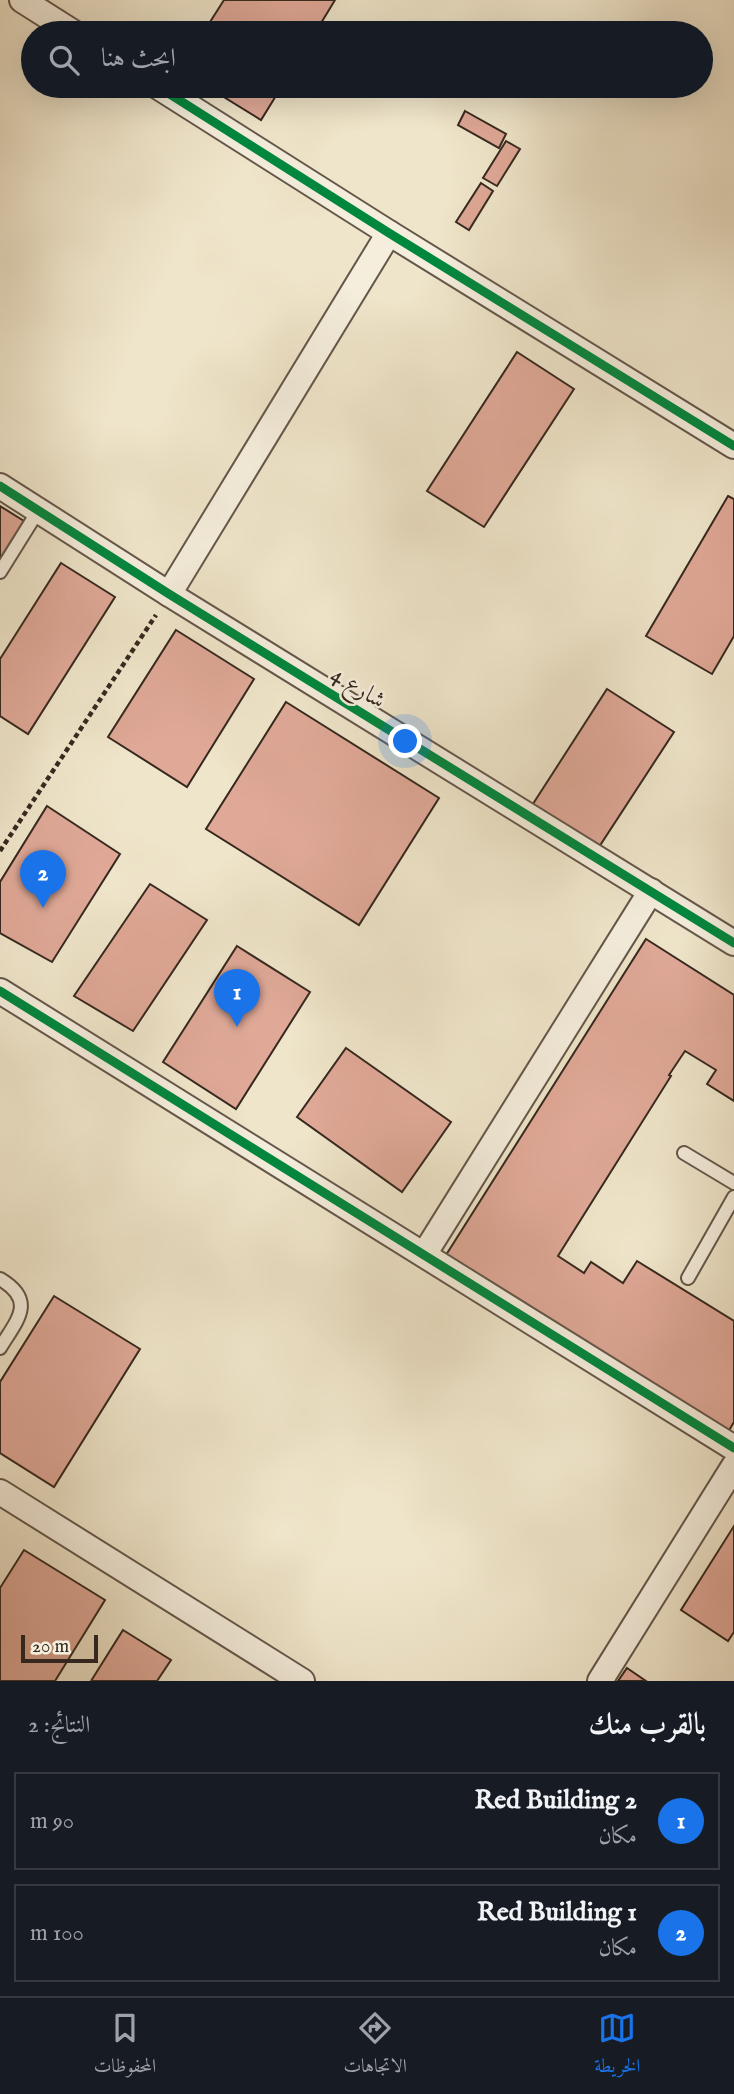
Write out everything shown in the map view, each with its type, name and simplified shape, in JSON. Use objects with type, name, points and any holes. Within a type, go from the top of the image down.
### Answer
[{"type":"street","points":[[22,0],[55,21]]},
{"type":"street","points":[[176,98],[734,446]]},
{"type":"street","points":[[169,594],[389,233]]},
{"type":"street","name":"شارع 4","points":[[0,486],[169,594],[734,943]]},
{"type":"street","points":[[425,1254],[651,891]]},
{"type":"street","points":[[0,991],[734,1448]]},
{"type":"street","points":[[600,1681],[734,1466]]},
{"type":"street","points":[[0,1492],[302,1681]]},
{"type":"lane","points":[[0,572],[38,511]]},
{"type":"lane","points":[[684,1153],[734,1183]]},
{"type":"lane","points":[[688,1278],[734,1197]]},
{"type":"lane","points":[[0,1279],[16,1290],[22,1305],[18,1320],[0,1348]]},
{"type":"path","points":[[0,851],[169,594]]},
{"type":"building","points":[[224,0],[335,0],[322,21],[211,21]]},
{"type":"building","points":[[225,98],[275,98],[261,120]]},
{"type":"building","points":[[465,111],[506,134],[499,148],[458,125]]},
{"type":"building","points":[[506,141],[520,149],[497,186],[483,178]]},
{"type":"building","points":[[481,183],[493,191],[469,230],[456,222]]},
{"type":"building","points":[[517,352],[574,389],[484,527],[427,491]]},
{"type":"building","points":[[728,496],[734,499],[734,636],[712,674],[646,636]]},
{"type":"building","points":[[0,506],[24,521],[0,559]]},
{"type":"building","points":[[61,563],[115,597],[28,734],[0,716],[0,659]]},
{"type":"building","points":[[176,630],[254,679],[187,787],[108,737]]},
{"type":"building","points":[[607,689],[674,732],[597,850],[531,807]]},
{"type":"building","points":[[286,702],[439,798],[359,925],[206,829]]},
{"type":"building","points":[[47,806],[120,854],[52,962],[0,933],[0,882]]},
{"type":"building","points":[[150,884],[207,920],[133,1031],[74,996]]},
{"type":"building","points":[[646,939],[734,995],[734,1101],[707,1084],[716,1070],[685,1051],[558,1256],[584,1273],[591,1262],[623,1283],[637,1261],[734,1321],[734,1422],[728,1432],[446,1255]]},
{"type":"building","points":[[237,946],[310,992],[236,1109],[163,1062]]},
{"type":"building","points":[[346,1048],[451,1122],[402,1192],[297,1117]]},
{"type":"building","points":[[54,1296],[140,1349],[54,1487],[0,1453],[0,1382]]},
{"type":"building","points":[[734,1526],[734,1632],[728,1641],[681,1610]]},
{"type":"building","points":[[24,1550],[105,1600],[55,1681],[0,1681],[0,1588]]},
{"type":"building","points":[[123,1630],[171,1660],[157,1681],[91,1681]]},
{"type":"building","points":[[627,1668],[646,1681],[618,1681]]},
{"type":"cycle path","points":[[176,98],[734,446]]},
{"type":"cycle path","points":[[0,486],[169,594],[734,943]]},
{"type":"cycle path","points":[[0,991],[734,1448]]},
{"type":"place","name":"Red Building 1","points":[[43,908]]},
{"type":"place","name":"Red Building 2","points":[[237,1027]]}]
